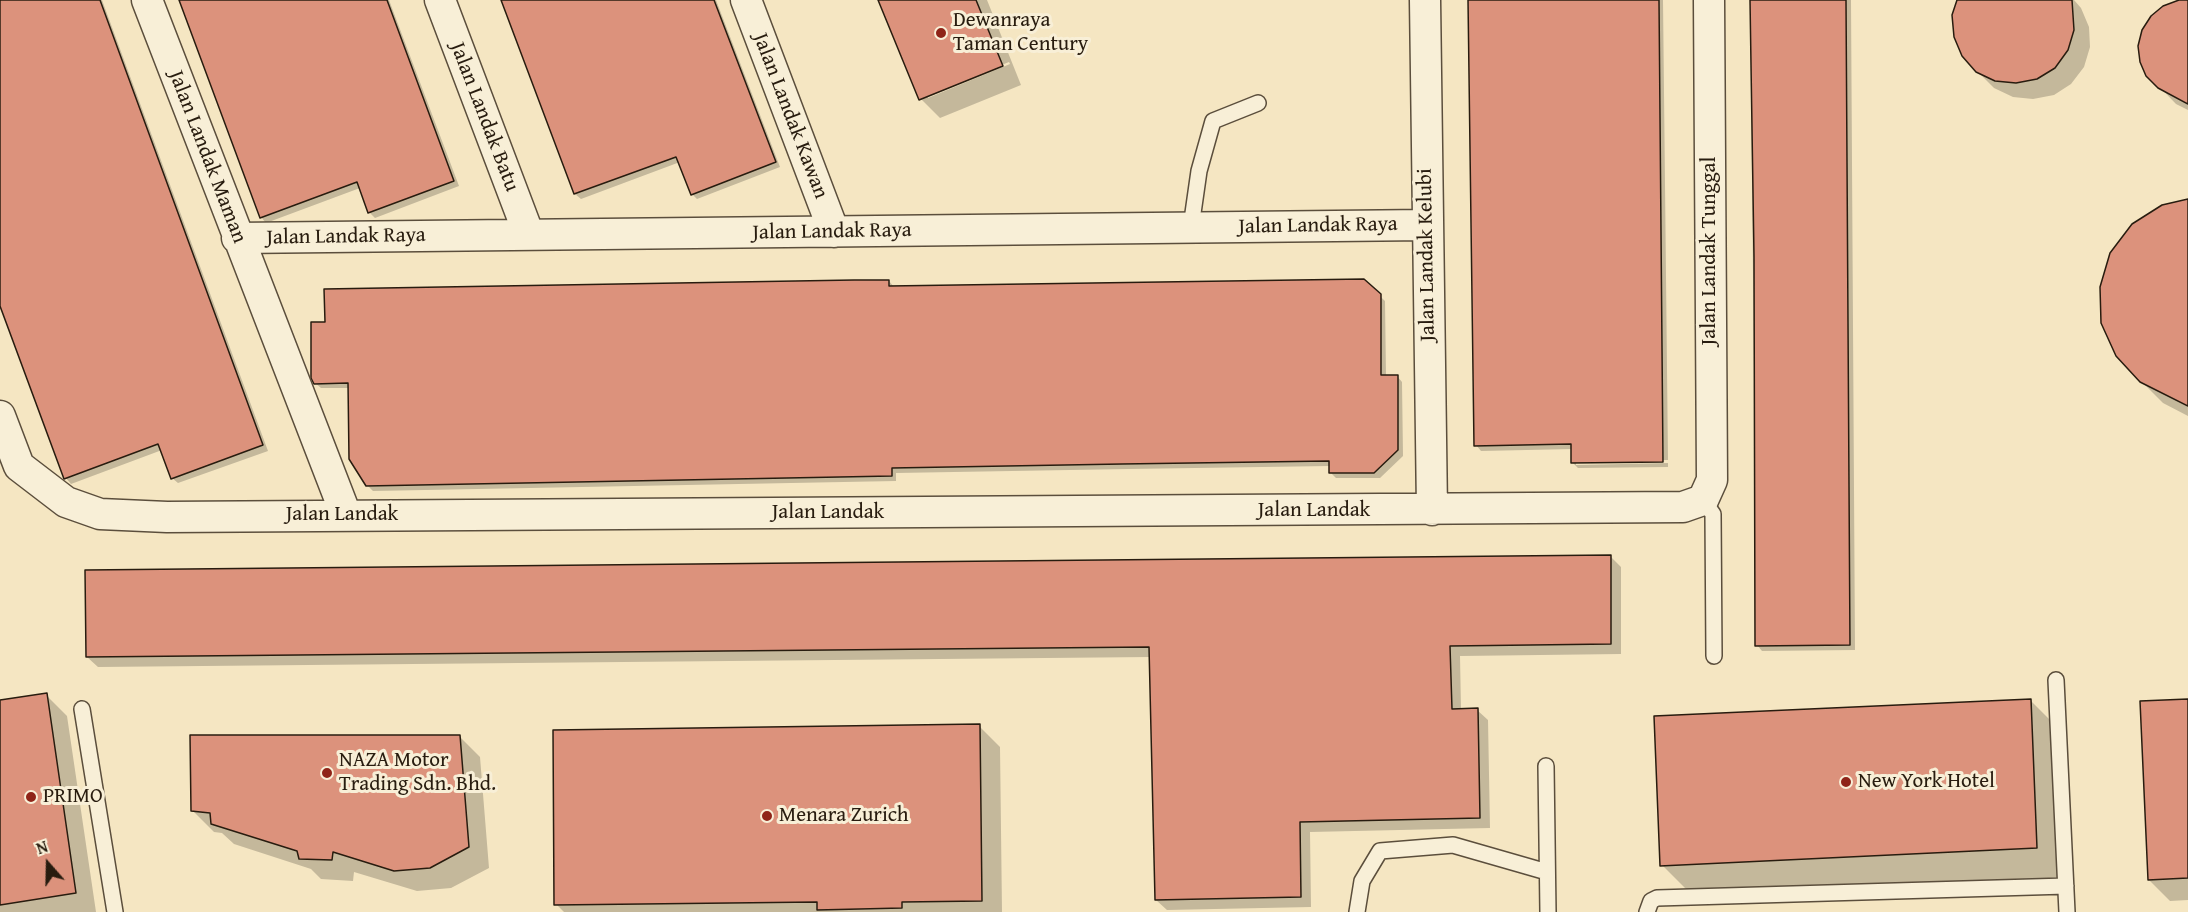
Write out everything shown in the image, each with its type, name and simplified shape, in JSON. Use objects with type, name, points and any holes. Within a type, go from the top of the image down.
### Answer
[{"type":"street","name":"Jalan Landak Maman","points":[[147,0],[237,238],[346,515]]},
{"type":"street","name":"Jalan Landak Batu","points":[[440,0],[529,235]]},
{"type":"street","name":"Jalan Landak Kawan","points":[[746,0],[834,231]]},
{"type":"street","name":"Jalan Landak Kelubi","points":[[1425,0],[1426,225],[1432,510]]},
{"type":"street","name":"Jalan Landak Tunggal","points":[[1703,500],[1712,480],[1709,0]]},
{"type":"street","name":"Jalan Landak Raya","points":[[237,238],[1426,225]]},
{"type":"street","name":"Jalan Landak","points":[[0,416],[19,466],[66,502],[100,514],[167,517],[1432,510],[1683,507],[1703,500]]},
{"type":"lane","points":[[1191,228],[1199,171],[1213,121],[1258,103]]},
{"type":"lane","points":[[1703,500],[1713,514],[1714,656]]},
{"type":"lane","points":[[2056,680],[2067,912]]},
{"type":"lane","points":[[82,709],[115,912]]},
{"type":"lane","points":[[1546,766],[1548,912]]},
{"type":"lane","points":[[1357,912],[1362,881],[1380,851],[1453,845],[1547,872]]},
{"type":"lane","points":[[1647,912],[1651,901],[1657,898],[2066,886]]},
{"type":"building","points":[[0,0],[100,0],[263,445],[171,479],[158,444],[64,479],[0,306]]},
{"type":"building","points":[[179,0],[387,0],[454,181],[368,213],[357,182],[260,218]]},
{"type":"building","points":[[501,0],[714,0],[776,162],[691,195],[676,157],[574,194]]},
{"type":"building","name":"Dewanraya Taman Century","points":[[878,0],[976,0],[1003,66],[919,100]]},
{"type":"building","points":[[1468,0],[1659,0],[1663,462],[1571,463],[1571,444],[1474,446]]},
{"type":"building","points":[[1750,0],[1846,0],[1850,645],[1755,646],[1754,257]]},
{"type":"building","points":[[1957,0],[2072,0],[2074,30],[2068,50],[2055,68],[2037,79],[2016,83],[1995,81],[1976,72],[1962,56],[1954,37],[1952,15]]},
{"type":"building","points":[[2179,0],[2188,0],[2188,104],[2158,88],[2146,76],[2140,62],[2138,46],[2142,30],[2151,16],[2163,6]]},
{"type":"building","points":[[2188,199],[2188,406],[2140,382],[2116,356],[2101,323],[2100,287],[2110,253],[2132,224],[2162,205]]},
{"type":"building","points":[[1364,279],[1381,294],[1381,375],[1398,375],[1398,450],[1374,473],[1329,473],[1329,461],[892,468],[892,476],[366,486],[349,459],[348,383],[314,384],[311,378],[311,322],[325,322],[324,289],[854,280],[889,280],[889,286]]},
{"type":"building","points":[[1611,555],[1611,644],[1450,646],[1452,709],[1478,708],[1480,818],[1300,822],[1301,897],[1155,900],[1149,647],[86,657],[85,570]]},
{"type":"building","name":"PRIMO","points":[[47,693],[76,893],[0,905],[0,700]]},
{"type":"building","name":"New York Hotel","points":[[2031,699],[2037,848],[1660,866],[1654,716]]},
{"type":"building","points":[[2188,699],[2188,878],[2148,880],[2140,701]]},
{"type":"building","name":"Menara Zurich","points":[[980,724],[982,901],[902,902],[902,908],[817,910],[817,902],[554,905],[553,730]]},
{"type":"building","name":"NAZA Motor Trading Sdn. Bhd.","points":[[190,735],[460,735],[469,847],[430,868],[394,871],[333,852],[332,860],[299,859],[297,851],[211,824],[210,813],[191,811]]},
{"type":"place","name":"Dewanraya Taman Century","points":[[941,33]]},
{"type":"place","name":"NAZA Motor Trading Sdn. Bhd.","points":[[327,773]]},
{"type":"place","name":"New York Hotel","points":[[1846,782]]},
{"type":"place","name":"PRIMO","points":[[31,797]]},
{"type":"place","name":"Menara Zurich","points":[[767,816]]}]
